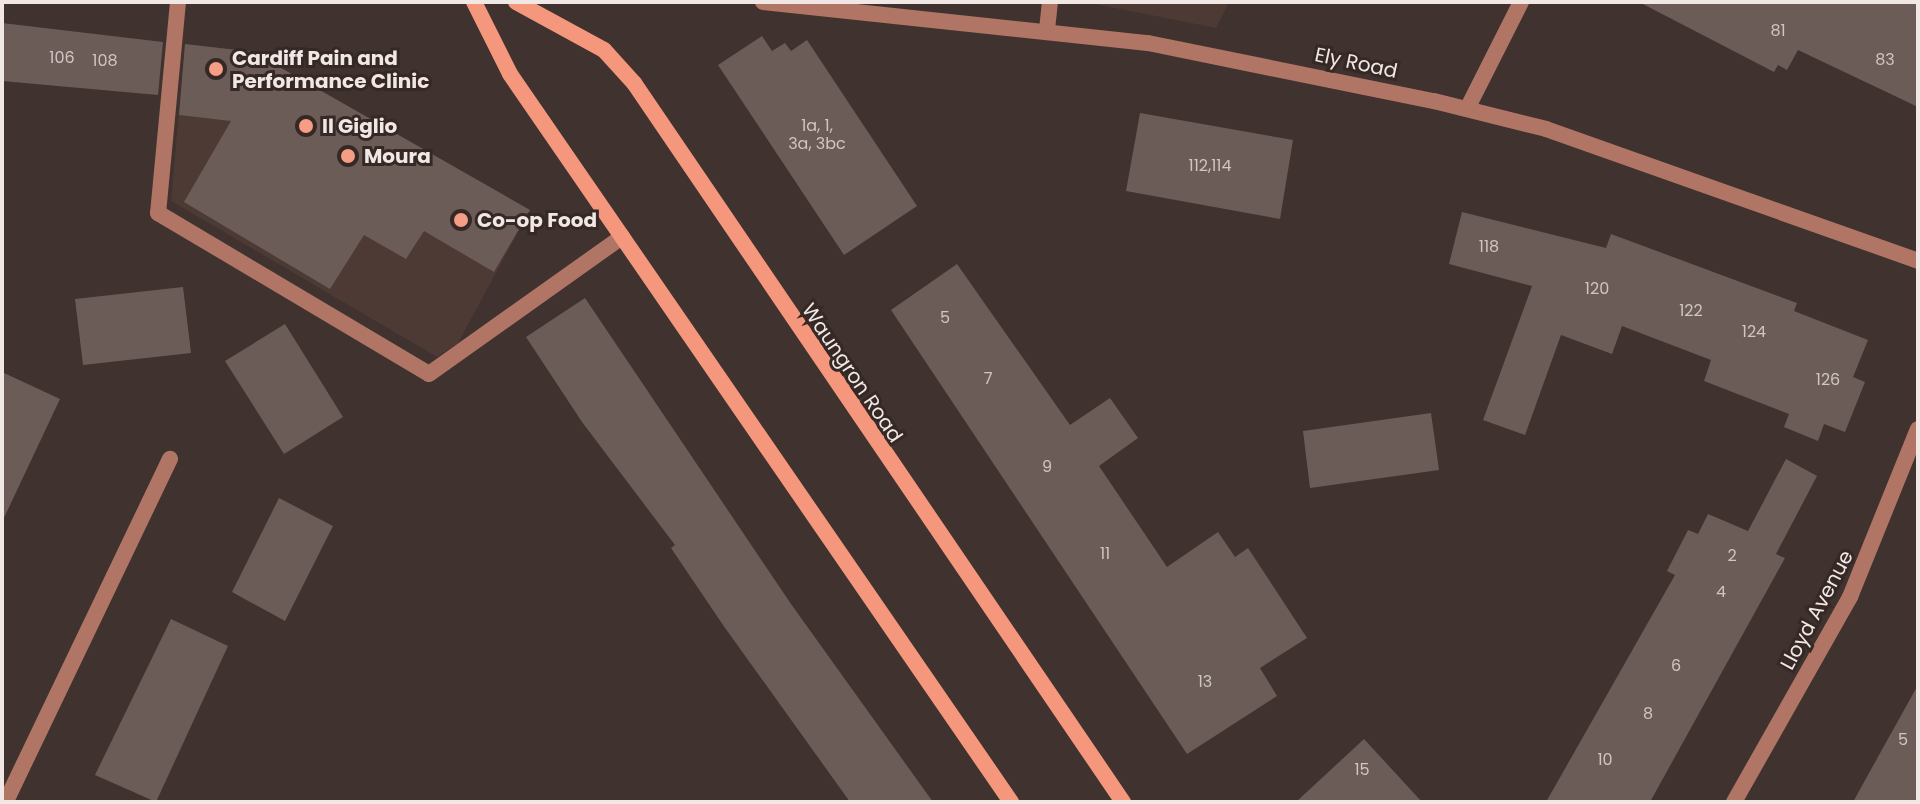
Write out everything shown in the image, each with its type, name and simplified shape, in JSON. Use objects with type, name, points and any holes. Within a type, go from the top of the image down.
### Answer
[{"type":"main road","points":[[474,2],[492,46],[1011,802]]},
{"type":"main road","name":"Waungron Road","points":[[516,2],[604,50],[634,83],[1123,802]]},
{"type":"street","points":[[178,2],[158,213],[429,374],[622,237]]},
{"type":"street","name":"Ely Road","points":[[763,2],[1047,30],[1274,66],[1467,109],[1588,143],[1918,261]]},
{"type":"street","points":[[1047,30],[1050,2]]},
{"type":"street","points":[[1467,109],[1521,2]]},
{"type":"street","name":"Lloyd Avenue","points":[[1734,802],[1850,597],[1918,429]]},
{"type":"street","points":[[9,798],[170,459]]},
{"type":"shaded area","points":[[1085,2],[1229,2],[1216,28]]},
{"type":"shaded area","points":[[185,44],[250,51],[530,210],[458,343],[437,357],[171,201]]},
{"type":"building","points":[[1639,2],[1918,2],[1918,107],[1798,50],[1787,70],[1778,65],[1774,72]]},
{"type":"building","points":[[2,23],[163,42],[158,95],[2,81]]},
{"type":"building","points":[[762,36],[772,51],[785,43],[791,51],[807,40],[917,206],[844,255],[718,65]]},
{"type":"building","points":[[185,44],[253,52],[530,210],[494,272],[424,231],[406,259],[364,235],[330,289],[184,202],[231,121],[179,115]]},
{"type":"building","points":[[1140,113],[1293,140],[1280,219],[1126,191]]},
{"type":"building","points":[[1462,212],[1606,248],[1611,234],[1797,303],[1794,311],[1868,340],[1853,377],[1865,382],[1845,432],[1824,424],[1818,441],[1784,427],[1789,414],[1704,381],[1711,360],[1622,326],[1612,354],[1561,335],[1525,435],[1483,420],[1532,286],[1449,264]]},
{"type":"building","points":[[957,264],[1070,425],[1110,398],[1138,438],[1099,466],[1167,567],[1218,532],[1235,557],[1248,548],[1307,638],[1260,668],[1277,696],[1187,754],[891,310]]},
{"type":"building","points":[[183,287],[191,353],[83,365],[75,299]]},
{"type":"building","points":[[585,298],[791,604],[933,802],[850,802],[723,625],[671,548],[675,545],[582,422],[526,337]]},
{"type":"building","points":[[285,324],[343,417],[284,454],[225,361]]},
{"type":"building","points":[[2,372],[60,399],[2,522]]},
{"type":"building","points":[[1431,413],[1439,470],[1310,488],[1303,431]]},
{"type":"building","points":[[1786,459],[1817,476],[1776,554],[1785,558],[1650,802],[1546,802],[1675,575],[1667,571],[1688,530],[1698,534],[1708,514],[1748,531]]},
{"type":"building","points":[[279,498],[333,526],[285,621],[232,592]]},
{"type":"building","points":[[171,619],[228,646],[156,802],[95,775]]},
{"type":"building","points":[[1918,685],[1918,802],[1853,802],[1879,755]]},
{"type":"building","points":[[1364,739],[1422,802],[1296,802]]},
{"type":"place","name":"Cardiff Pain and Performance Clinic","points":[[216,69]]},
{"type":"place","name":"Il Giglio","points":[[306,126]]},
{"type":"place","name":"Moura","points":[[348,156]]},
{"type":"place","name":"Co-op Food","points":[[461,220]]}]
